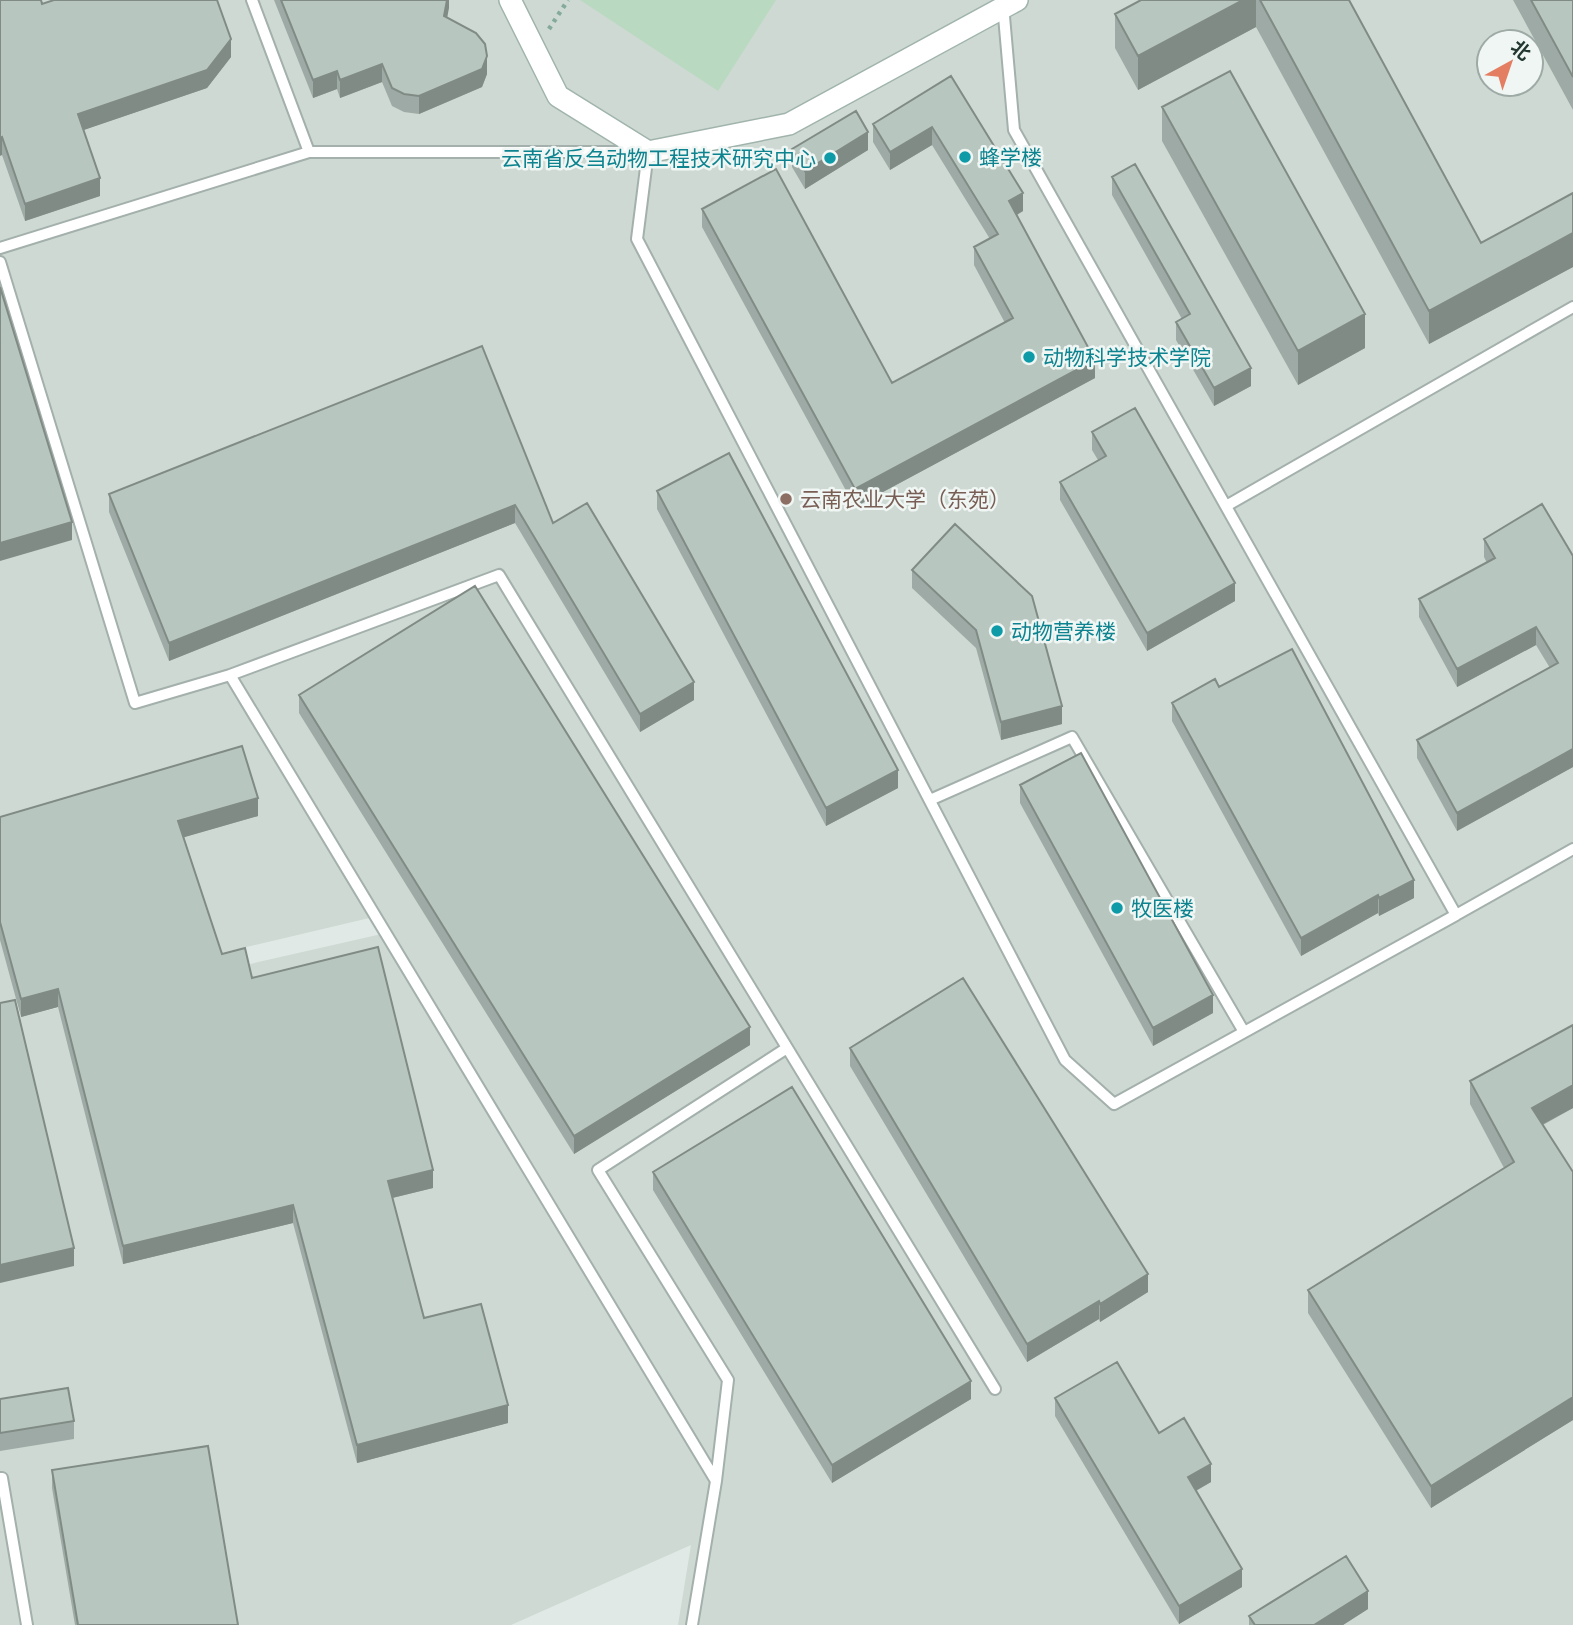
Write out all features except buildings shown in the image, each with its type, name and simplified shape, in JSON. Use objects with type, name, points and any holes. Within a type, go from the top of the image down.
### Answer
[{"type":"street","points":[[510,0],[558,96],[648,152],[789,124],[1007,2]]},
{"type":"lane","points":[[252,0],[309,152]]},
{"type":"lane","points":[[1007,2],[1014,130],[1456,915]]},
{"type":"lane","points":[[0,248],[309,152],[648,152],[637,239],[1065,1060],[1114,1104],[1573,849]]},
{"type":"lane","points":[[0,262],[135,704],[230,675],[499,575],[995,1389]]},
{"type":"lane","points":[[1226,506],[1573,307]]},
{"type":"lane","points":[[230,675],[716,1481]]},
{"type":"lane","points":[[930,800],[1072,737],[1244,1032]]},
{"type":"lane","points":[[692,1625],[716,1481],[728,1380],[598,1170],[787,1048]]},
{"type":"lane","points":[[0,1478],[27,1625]]},
{"type":"shaded area","name":"云南农业大学（东苑）","points":[[0,0],[1573,0],[1573,1625],[678,1625],[691,1545],[511,1625],[0,1625],[0,1021],[386,933],[705,1462],[706,1454],[382,915],[0,1005]]},
{"type":"green space","points":[[580,0],[776,0],[718,91]]},
{"type":"place","name":"蜂学楼","points":[[965,157]]},
{"type":"place","name":"云南省反刍动物工程技术研究中心","points":[[830,158]]},
{"type":"place","name":"动物科学技术学院","points":[[1029,357]]},
{"type":"place","name":"云南农业大学（东苑）","points":[[786,499]]},
{"type":"place","name":"动物营养楼","points":[[997,631]]},
{"type":"place","name":"牧医楼","points":[[1117,908]]}]
